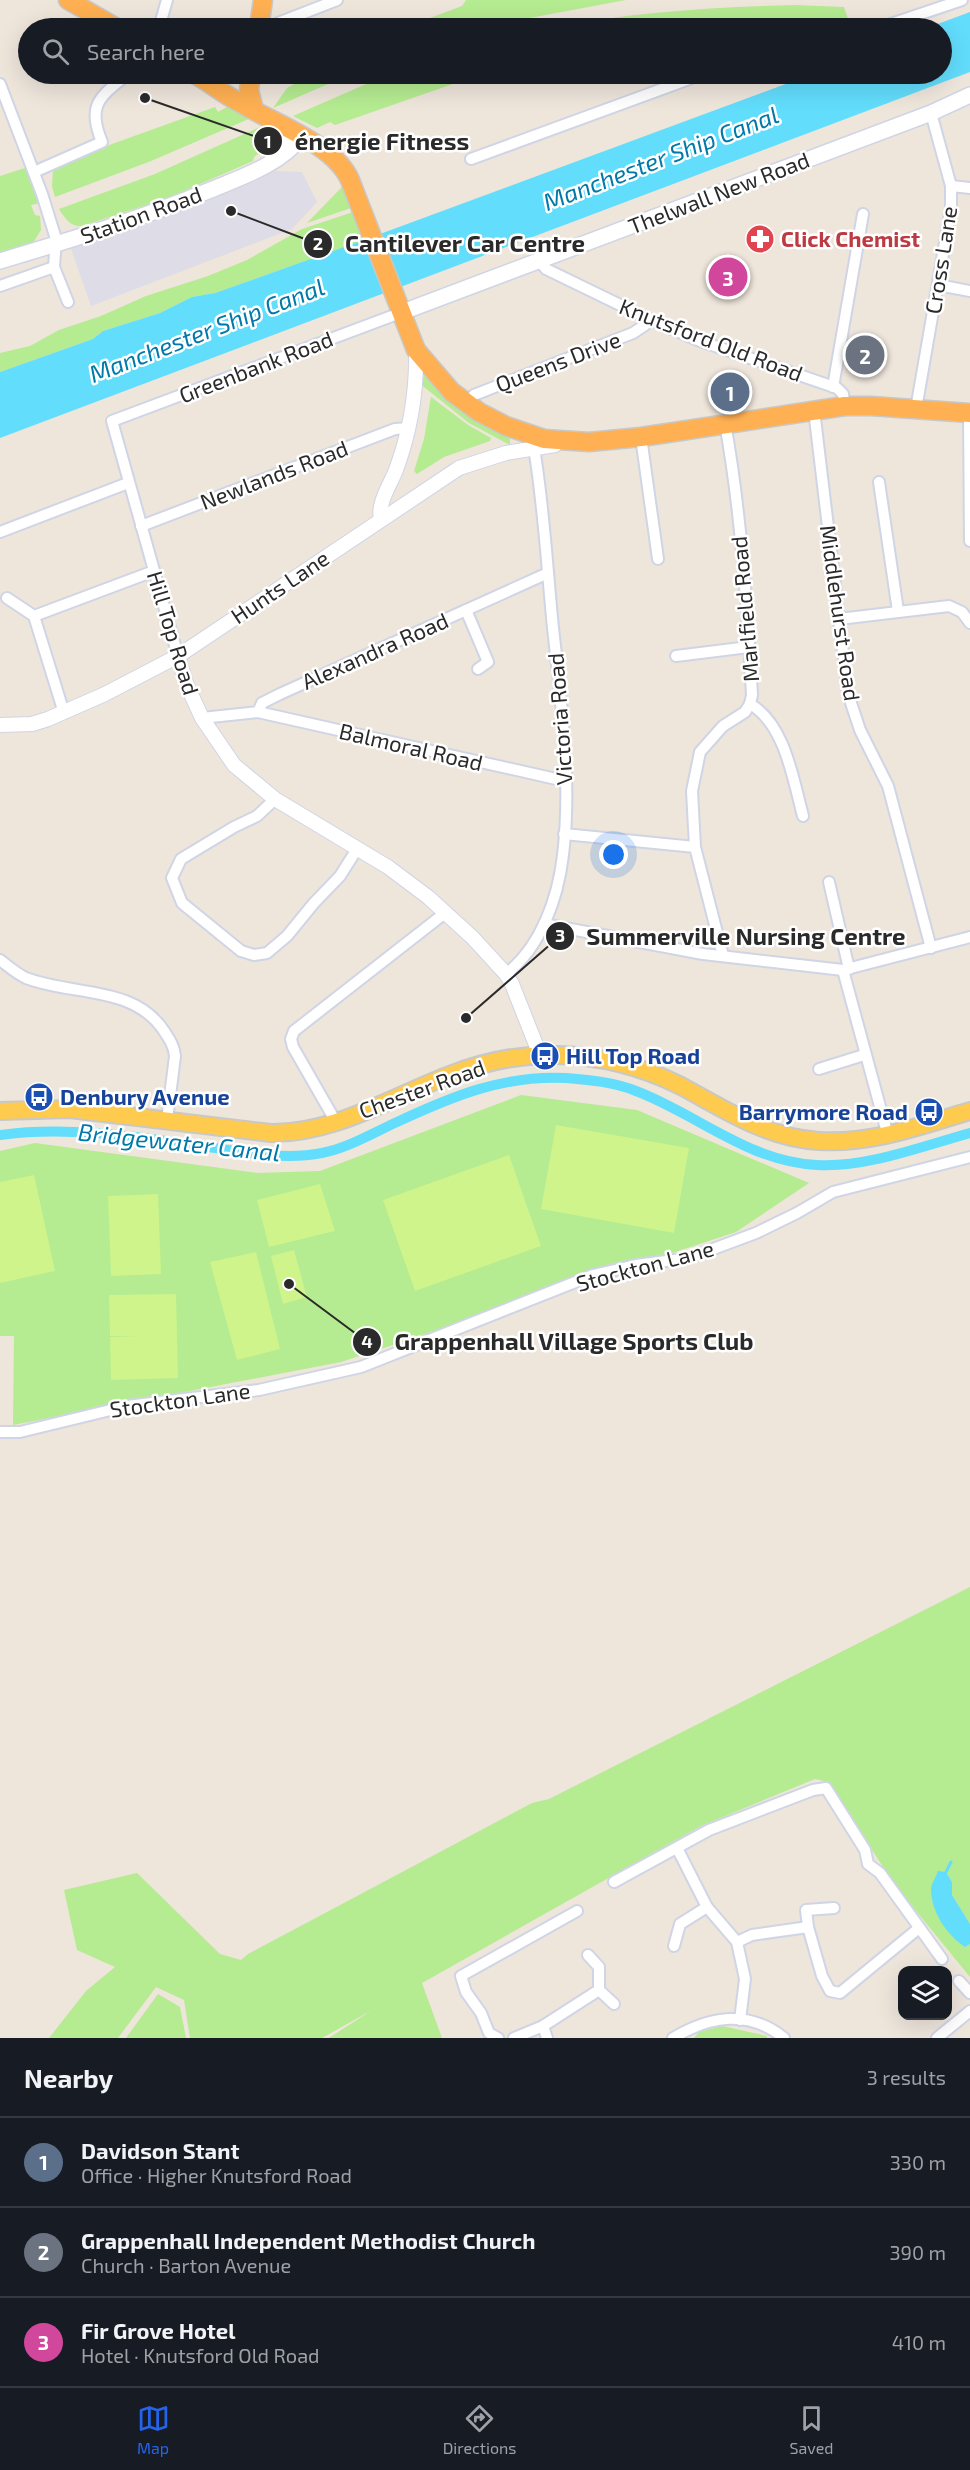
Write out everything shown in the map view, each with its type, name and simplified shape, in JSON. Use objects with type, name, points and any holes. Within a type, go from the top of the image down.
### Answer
[{"type":"highway","points":[[68,0],[99,18]]},
{"type":"highway","points":[[83,0],[102,18]]},
{"type":"highway","points":[[260,18],[263,0]]},
{"type":"highway","points":[[211,84],[334,158],[349,178],[396,304],[416,350],[435,375],[466,403],[491,419],[522,433],[544,439],[572,442],[641,436],[844,406],[969,413]]},
{"type":"highway","points":[[221,90],[240,88],[243,84]]},
{"type":"highway","points":[[250,84],[254,110]]},
{"type":"main road","name":"Thelwall New Road","points":[[396,304],[539,261],[932,113],[970,95]]},
{"type":"main road","points":[[277,157],[284,127]]},
{"type":"main road","name":"Station Road","points":[[0,261],[56,245],[176,204],[253,172],[289,150],[301,137]]},
{"type":"main road","name":"Chester Road","points":[[0,1111],[70,1109],[271,1133],[294,1133],[336,1122],[447,1076],[492,1063],[540,1055],[590,1058],[646,1071],[680,1086],[752,1125],[781,1135],[818,1141],[854,1141],[888,1136],[970,1111]]},
{"type":"street","points":[[162,18],[166,0]]},
{"type":"street","points":[[291,18],[337,0]]},
{"type":"street","points":[[909,18],[962,0]]},
{"type":"street","points":[[0,84],[34,172],[56,245],[54,267],[68,302]]},
{"type":"street","points":[[34,172],[102,141],[95,126],[94,112],[97,103],[117,84]]},
{"type":"street","points":[[471,159],[676,84]]},
{"type":"street","name":"Cross Lane","points":[[916,409],[951,208],[951,186],[932,113]]},
{"type":"street","points":[[951,186],[970,188]]},
{"type":"street","points":[[844,406],[843,394],[833,387],[863,214]]},
{"type":"street","name":"Knutsford Old Road","points":[[539,261],[546,269],[700,341],[833,387]]},
{"type":"street","points":[[0,286],[54,267]]},
{"type":"street","points":[[938,285],[970,291]]},
{"type":"street","name":"Greenbank Road","points":[[112,421],[396,304]]},
{"type":"street","name":"Queens Drive","points":[[466,403],[474,395],[633,333],[643,327],[649,319]]},
{"type":"street","points":[[381,518],[380,509],[409,428],[416,373],[416,350]]},
{"type":"street","name":"Middlehurst Road","points":[[814,410],[848,694],[860,730],[888,786],[931,948]]},
{"type":"street","points":[[969,413],[970,542]]},
{"type":"street","name":"Hill Top Road","points":[[112,421],[186,683],[202,718],[234,765],[275,799],[388,867],[473,938],[506,974],[517,994],[540,1055]]},
{"type":"street","name":"Marlfield Road","points":[[725,423],[735,489],[749,647],[752,694],[750,704],[764,714],[781,741],[803,816]]},
{"type":"street","name":"Newlands Road","points":[[141,526],[395,429],[409,428]]},
{"type":"street","points":[[506,453],[516,445],[522,433]]},
{"type":"street","points":[[641,436],[658,561]]},
{"type":"street","name":"Hunts Lane","points":[[0,726],[32,724],[64,713],[178,656],[381,518],[459,468],[506,453],[572,442]]},
{"type":"street","name":"Victoria Road","points":[[506,974],[526,956],[544,924],[559,879],[564,834],[565,781],[562,717],[534,448]]},
{"type":"street","points":[[879,482],[898,611]]},
{"type":"street","points":[[0,532],[128,483]]},
{"type":"street","points":[[34,616],[153,571]]},
{"type":"street","name":"Alexandra Road","points":[[258,712],[262,703],[280,694],[548,573]]},
{"type":"street","points":[[7,598],[34,616],[64,713]]},
{"type":"street","points":[[839,619],[949,606],[962,612],[970,623]]},
{"type":"street","points":[[466,610],[488,662],[478,669]]},
{"type":"street","points":[[676,656],[749,647]]},
{"type":"street","points":[[723,956],[695,847],[692,790],[700,752],[723,726],[745,712],[750,704]]},
{"type":"street","points":[[202,718],[258,712]]},
{"type":"street","name":"Balmoral Road","points":[[258,712],[565,781]]},
{"type":"street","points":[[275,799],[257,816],[181,859],[172,878],[182,903],[241,951],[254,955],[267,953],[287,936],[340,876],[357,849]]},
{"type":"street","points":[[564,834],[695,847]]},
{"type":"street","points":[[829,882],[864,1055],[888,1136]]},
{"type":"street","points":[[336,1122],[293,1047],[291,1040],[294,1030],[445,913]]},
{"type":"street","points":[[544,924],[723,956],[846,970],[970,937]]},
{"type":"street","points":[[0,960],[27,978],[114,997],[150,1015],[174,1046],[175,1056],[167,1120]]},
{"type":"street","points":[[819,1069],[864,1055]]},
{"type":"street","name":"Stockton Lane","points":[[0,1432],[20,1432],[127,1406],[259,1390],[360,1367],[593,1275],[636,1265],[689,1258],[756,1233],[797,1213],[832,1192],[970,1157]]},
{"type":"street","points":[[614,1882],[708,1830],[813,1790],[826,1788],[865,1850],[868,1864],[880,1873],[942,1959]]},
{"type":"street","points":[[677,1848],[707,1907],[737,1942],[746,1979],[740,2020]]},
{"type":"street","points":[[674,1946],[680,1924],[707,1907]]},
{"type":"street","points":[[834,1908],[806,1910],[808,1927],[822,1976],[830,1991],[840,1993],[919,1928]]},
{"type":"street","points":[[498,2038],[489,2033],[481,2013],[466,1992],[460,1976],[577,1911]]},
{"type":"street","points":[[737,1942],[752,1935],[808,1927]]},
{"type":"street","points":[[588,1955],[599,1967],[599,1990],[614,2004]]},
{"type":"street","points":[[959,1981],[970,1993]]},
{"type":"street","points":[[514,2038],[543,2026],[599,1990]]},
{"type":"street","points":[[937,2038],[970,2011]]},
{"type":"street","points":[[673,2038],[695,2025],[719,2019],[740,2020],[770,2026],[784,2038]]},
{"type":"street","points":[[543,2026],[547,2038]]},
{"type":"shaded area","points":[[275,171],[302,172],[317,202],[292,229],[91,306],[70,246],[167,214],[256,181]]},
{"type":"green space","points":[[466,0],[626,0],[530,18],[430,18],[462,6]]},
{"type":"green space","points":[[795,5],[844,7],[848,18],[612,18],[673,11]]},
{"type":"green space","points":[[294,84],[328,84],[273,108],[287,88]]},
{"type":"green space","points":[[366,84],[453,84],[335,125],[330,122],[317,128],[293,116]]},
{"type":"green space","points":[[215,107],[218,112],[227,107],[251,118],[151,161],[55,197],[52,186],[53,170],[112,144]]},
{"type":"green space","points":[[262,127],[259,134],[264,152],[254,157],[253,161],[168,198],[82,226],[71,223],[59,209],[155,174]]},
{"type":"green space","points":[[28,167],[40,203],[31,205],[35,215],[40,216],[41,230],[33,243],[0,253],[0,176]]},
{"type":"green space","points":[[343,186],[351,208],[307,223]]},
{"type":"green space","points":[[353,212],[363,241],[215,293],[192,297],[160,313],[103,331],[93,339],[0,372],[0,353],[30,346],[59,330],[101,316],[146,296],[208,276],[247,260],[302,229]]},
{"type":"green space","points":[[425,376],[439,390],[510,437],[510,445],[469,423],[424,387],[420,383],[421,378]]},
{"type":"green space","points":[[431,397],[468,425],[491,438],[490,441],[444,457],[417,474],[414,471],[424,439]]},
{"type":"green space","points":[[521,1095],[637,1110],[809,1183],[736,1232],[341,1362],[13,1425],[14,1336],[0,1336],[0,1151],[35,1143],[257,1173],[320,1171]]},
{"type":"green space","points":[[556,1125],[689,1148],[674,1233],[541,1209]]},
{"type":"green space","points":[[509,1155],[541,1246],[415,1291],[383,1200]]},
{"type":"green space","points":[[34,1175],[55,1271],[0,1283],[0,1182]]},
{"type":"green space","points":[[320,1184],[335,1231],[269,1247],[257,1200]]},
{"type":"green space","points":[[158,1194],[161,1274],[111,1276],[108,1196]]},
{"type":"green space","points":[[294,1250],[307,1297],[283,1304],[271,1256]]},
{"type":"green space","points":[[256,1252],[280,1349],[237,1360],[210,1262]]},
{"type":"green space","points":[[176,1294],[178,1378],[111,1380],[110,1337],[139,1336],[110,1336],[109,1295]]},
{"type":"green space","points":[[970,1587],[970,1924],[952,1895],[952,1882],[946,1872],[965,1947],[970,1944],[970,1977],[894,1884],[828,1782],[815,1779],[701,1826],[422,1983],[442,2038],[329,2038],[372,2010],[322,2038],[190,2038],[184,2000],[156,1987],[118,2038],[49,2038],[86,1991],[115,1967],[77,1950],[64,1890],[137,1873],[220,1954],[241,1960],[248,1954],[532,1803],[549,1799]]},
{"type":"green space","points":[[158,1994],[180,2007],[186,2038],[126,2038]]},
{"type":"green space","points":[[722,2026],[767,2036],[767,2038],[694,2038],[699,2032]]},
{"type":"water","points":[[970,12],[970,72],[952,79],[952,19]]},
{"type":"water","name":"Manchester Ship Canal","points":[[786,84],[938,84],[0,438],[0,372],[93,339],[103,331],[160,313],[192,297],[215,293]]},
{"type":"water","points":[[938,1871],[946,1872],[952,1882],[952,1895],[970,1924],[970,1944],[965,1947],[946,1929],[934,1906],[931,1887]]},
{"type":"waterway","name":"Bridgewater Canal","points":[[0,1135],[24,1132],[98,1133],[275,1156],[306,1155],[341,1148],[438,1104],[479,1089],[543,1078],[611,1083],[628,1088],[659,1101],[746,1146],[792,1162],[836,1165],[875,1160],[970,1133]]},
{"type":"waterway","points":[[946,1872],[951,1862]]},
{"type":"place","name":"énergie Fitness","points":[[145,98]]},
{"type":"place","name":"Cantilever Car Centre","points":[[231,211]]},
{"type":"place","name":"Click Chemist","points":[[760,239]]},
{"type":"place","name":"Fir Grove Hotel","points":[[728,277]]},
{"type":"place","name":"Grappenhall Independent Methodist Church","points":[[865,355]]},
{"type":"place","name":"Davidson Stant","points":[[730,392]]},
{"type":"place","name":"Summerville Nursing Centre","points":[[466,1018]]},
{"type":"place","name":"Hill Top Road","points":[[545,1056]]},
{"type":"place","name":"Denbury Avenue","points":[[39,1097]]},
{"type":"place","name":"Barrymore Road","points":[[929,1112]]},
{"type":"place","name":"Grappenhall Village Sports Club","points":[[289,1284]]}]
